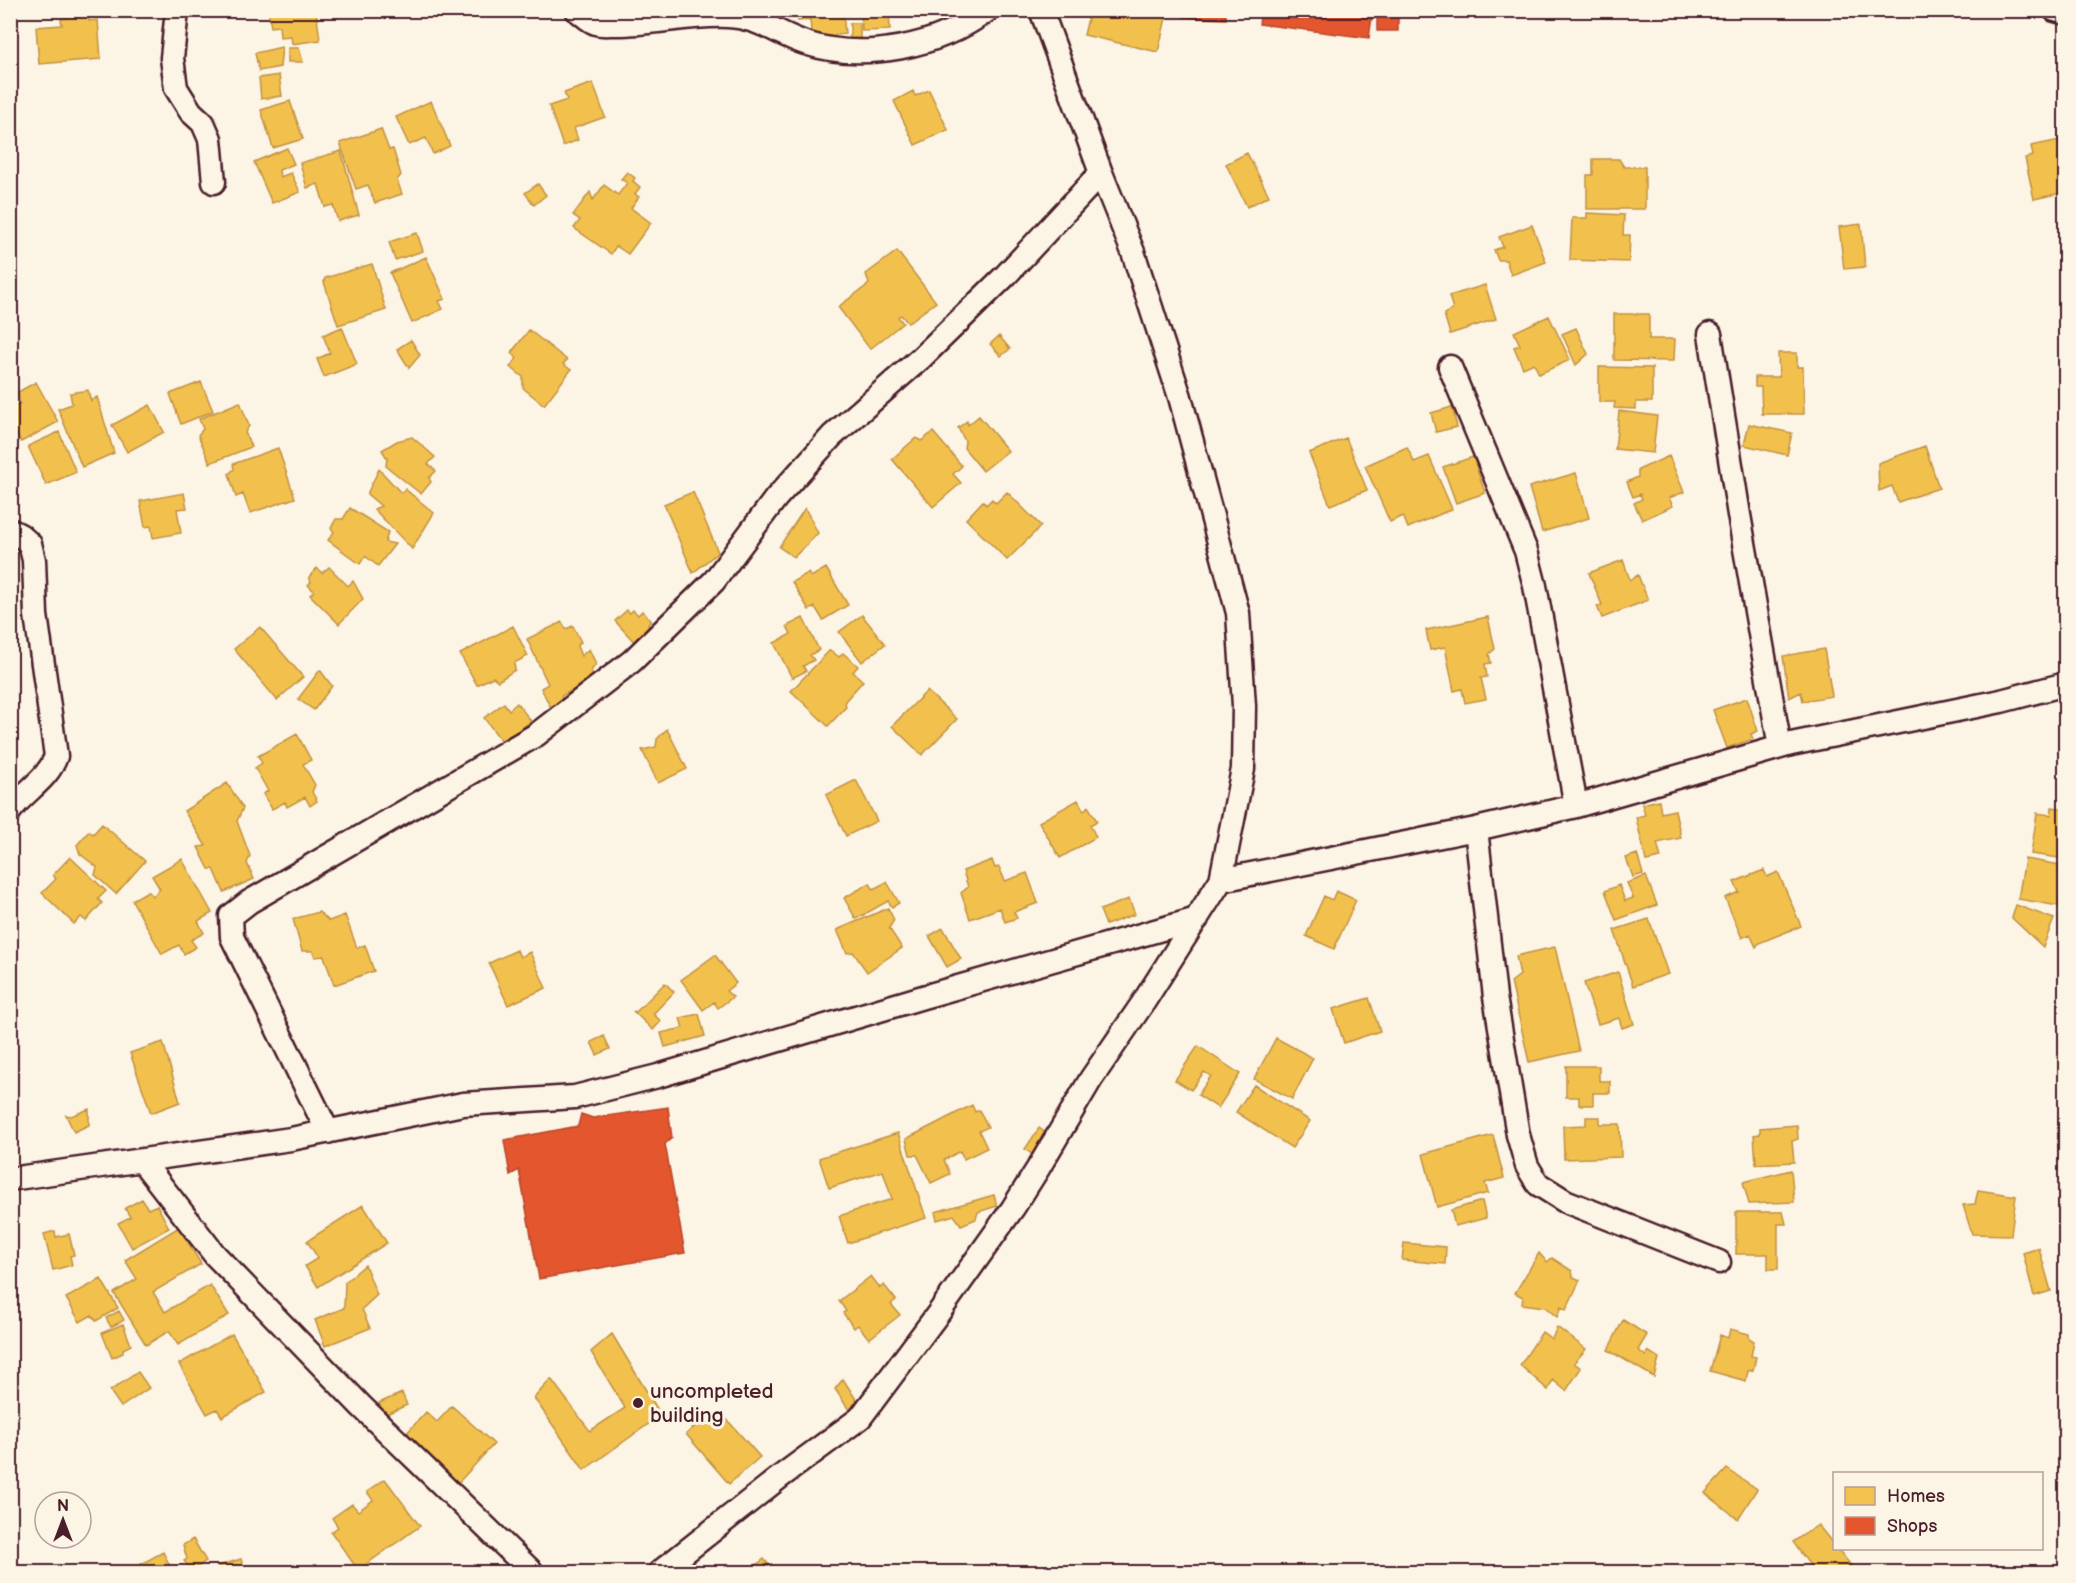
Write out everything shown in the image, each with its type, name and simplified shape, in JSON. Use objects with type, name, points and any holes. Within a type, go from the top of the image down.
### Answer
[{"type":"street","points":[[177,10],[172,58],[176,88],[191,112],[203,123],[210,139],[214,182]]},
{"type":"street","points":[[577,10],[597,24],[633,24],[729,16],[765,24],[804,43],[846,51],[885,50],[934,39],[976,19],[988,10]]},
{"type":"street","points":[[660,1572],[780,1477],[860,1418],[940,1311],[1012,1208],[1091,1079],[1221,880],[1243,769],[1244,706],[1238,613],[1180,398],[1133,252],[1101,173],[1041,10]]},
{"type":"street","points":[[2055,10],[2066,13]]},
{"type":"street","points":[[328,1132],[232,937],[231,916],[249,902],[536,735],[632,661],[714,581],[776,498],[832,436],[922,357],[997,284],[1101,173]]},
{"type":"street","points":[[1710,334],[1780,747]]},
{"type":"street","points":[[1450,367],[1526,551],[1535,586],[1576,806]]},
{"type":"street","points":[[10,530],[30,544],[34,560],[36,615],[56,756],[53,766],[45,776],[10,812]]},
{"type":"street","points":[[1221,880],[1476,829],[1576,806],[1780,747],[2066,684]]},
{"type":"street","points":[[1476,829],[1499,1027],[1518,1135],[1527,1166],[1538,1184],[1565,1201],[1719,1262]]},
{"type":"street","points":[[10,1179],[291,1139],[463,1104],[576,1098],[658,1077],[923,997],[1197,919]]},
{"type":"street","points":[[142,1161],[215,1256],[361,1406],[532,1572]]},
{"type":"building: Homes","points":[[67,10],[89,10],[89,21],[98,20],[101,59],[39,64],[36,27],[62,25],[61,19],[67,18]]},
{"type":"building: Homes","points":[[268,10],[316,10],[320,40],[292,44],[291,36],[280,37],[279,26],[271,27]]},
{"type":"building: Homes","points":[[797,10],[843,10],[845,34],[835,35],[836,44],[812,41],[810,20],[798,21]]},
{"type":"building: Homes","points":[[861,10],[889,10],[890,30],[862,31]]},
{"type":"building: Homes","points":[[1090,10],[1134,10],[1166,18],[1158,52],[1084,35]]},
{"type":"building: Homes","points":[[850,23],[860,23],[860,43],[850,43]]},
{"type":"building: Homes","points":[[282,47],[280,67],[259,71],[255,53]]},
{"type":"building: Homes","points":[[288,48],[299,48],[303,62],[288,62]]},
{"type":"building: Homes","points":[[279,75],[282,96],[261,99],[259,78]]},
{"type":"building: Homes","points":[[593,83],[605,117],[574,128],[578,140],[563,146],[549,106],[567,100],[564,93]]},
{"type":"building: Homes","points":[[929,90],[948,130],[915,145],[894,101],[913,91],[915,96]]},
{"type":"building: Homes","points":[[290,101],[303,139],[273,148],[261,110]]},
{"type":"building: Homes","points":[[431,101],[450,146],[433,154],[426,138],[409,145],[396,117]]},
{"type":"building: Homes","points":[[381,129],[389,150],[393,149],[401,175],[397,180],[402,194],[375,203],[368,185],[356,189],[340,143]]},
{"type":"building: Homes","points":[[2065,139],[2066,192],[2034,199],[2025,158],[2033,156],[2031,146]]},
{"type":"building: Homes","points":[[287,148],[294,164],[279,170],[280,177],[291,173],[300,192],[272,203],[254,162]]},
{"type":"building: Homes","points":[[341,151],[359,215],[338,221],[333,205],[325,207],[318,184],[307,188],[300,163]]},
{"type":"building: Homes","points":[[1247,153],[1269,196],[1247,207],[1226,164]]},
{"type":"building: Homes","points":[[1593,159],[1619,159],[1624,167],[1645,167],[1645,209],[1587,209],[1587,175],[1593,175]]},
{"type":"building: Homes","points":[[627,172],[635,178],[633,181],[640,187],[635,194],[639,197],[631,208],[651,223],[628,254],[616,246],[611,254],[574,228],[580,220],[573,215],[590,192],[593,200],[604,185],[618,195],[627,183],[621,179]]},
{"type":"building: Homes","points":[[538,184],[546,195],[534,205],[525,193]]},
{"type":"building: Homes","points":[[1587,213],[1624,215],[1623,235],[1630,235],[1629,262],[1570,260],[1572,218],[1587,218]]},
{"type":"building: Homes","points":[[1861,224],[1865,267],[1844,269],[1839,227]]},
{"type":"building: Homes","points":[[1532,225],[1546,262],[1511,275],[1506,260],[1498,260],[1494,250],[1503,247],[1499,237]]},
{"type":"building: Homes","points":[[417,233],[423,251],[395,260],[389,242]]},
{"type":"building: Homes","points":[[897,251],[936,302],[908,323],[901,315],[898,317],[903,323],[870,349],[838,307],[869,284],[866,274]]},
{"type":"building: Homes","points":[[426,257],[445,299],[439,301],[443,309],[412,323],[390,273]]},
{"type":"building: Homes","points":[[372,264],[386,310],[338,325],[324,282],[325,278]]},
{"type":"building: Homes","points":[[1485,285],[1496,319],[1450,334],[1444,314],[1453,309],[1449,296]]},
{"type":"building: Homes","points":[[1614,314],[1649,314],[1649,339],[1675,339],[1674,361],[1614,360]]},
{"type":"building: Homes","points":[[1549,316],[1570,360],[1539,374],[1534,363],[1523,368],[1514,347],[1520,345],[1514,332]]},
{"type":"building: Homes","points":[[342,327],[357,364],[324,377],[317,359],[330,353],[323,335]]},
{"type":"building: Homes","points":[[1576,328],[1588,354],[1576,365],[1562,334]]},
{"type":"building: Homes","points":[[529,330],[567,360],[563,364],[571,370],[544,405],[523,388],[523,377],[510,367],[517,358],[511,353]]},
{"type":"building: Homes","points":[[999,336],[1010,349],[1001,356],[990,344]]},
{"type":"building: Homes","points":[[411,340],[420,355],[409,368],[397,349]]},
{"type":"building: Homes","points":[[1778,353],[1797,353],[1797,367],[1803,367],[1804,414],[1762,414],[1761,387],[1755,387],[1755,377],[1779,377]]},
{"type":"building: Homes","points":[[1599,367],[1652,368],[1652,402],[1636,402],[1636,409],[1614,408],[1615,402],[1599,402]]},
{"type":"building: Homes","points":[[36,382],[58,422],[21,442],[10,423],[10,412],[14,411],[11,406],[20,404],[18,392]]},
{"type":"building: Homes","points":[[201,382],[213,411],[181,424],[170,394]]},
{"type":"building: Homes","points":[[88,390],[91,401],[97,397],[114,453],[82,467],[58,409],[72,404],[70,393]]},
{"type":"building: Homes","points":[[240,402],[249,426],[245,432],[251,447],[210,463],[198,435],[203,429],[199,419]]},
{"type":"building: Homes","points":[[150,405],[164,432],[127,452],[112,425]]},
{"type":"building: Homes","points":[[1452,407],[1457,427],[1436,432],[1431,413]]},
{"type":"building: Homes","points":[[1619,411],[1657,416],[1653,453],[1615,449]]},
{"type":"building: Homes","points":[[979,416],[1008,451],[983,471],[964,448],[965,441],[958,428],[967,421],[968,425]]},
{"type":"building: Homes","points":[[1749,424],[1792,433],[1787,455],[1744,445]]},
{"type":"building: Homes","points":[[59,432],[76,472],[46,485],[28,446]]},
{"type":"building: Homes","points":[[933,432],[962,466],[953,474],[961,483],[933,507],[892,459],[916,438],[921,441]]},
{"type":"building: Homes","points":[[412,437],[435,457],[428,464],[436,471],[429,478],[431,482],[421,494],[386,466],[387,458],[382,450],[397,441]]},
{"type":"building: Homes","points":[[1346,438],[1367,490],[1330,505],[1309,453]]},
{"type":"building: Homes","points":[[1925,446],[1939,488],[1898,502],[1892,486],[1879,491],[1878,463]]},
{"type":"building: Homes","points":[[1407,447],[1414,462],[1429,456],[1452,509],[1408,528],[1403,516],[1390,522],[1365,466]]},
{"type":"building: Homes","points":[[278,448],[295,498],[250,513],[243,494],[236,497],[229,474],[234,469],[233,464]]},
{"type":"building: Homes","points":[[1669,456],[1684,492],[1669,498],[1673,506],[1642,520],[1634,503],[1642,499],[1640,494],[1633,497],[1627,482],[1638,477],[1638,470]]},
{"type":"building: Homes","points":[[1473,457],[1485,493],[1456,503],[1443,467]]},
{"type":"building: Homes","points":[[379,469],[401,493],[405,489],[434,513],[412,549],[374,509],[381,506],[367,494]]},
{"type":"building: Homes","points":[[1576,473],[1589,518],[1542,532],[1529,487]]},
{"type":"building: Homes","points":[[693,492],[718,552],[693,573],[664,504]]},
{"type":"building: Homes","points":[[1007,492],[1041,526],[1007,560],[966,519],[983,501],[986,505],[992,499],[996,503]]},
{"type":"building: Homes","points":[[184,493],[187,508],[177,509],[181,533],[153,538],[151,526],[145,527],[140,501]]},
{"type":"building: Homes","points":[[350,508],[388,532],[385,542],[395,544],[378,566],[365,556],[360,564],[328,540],[334,532],[331,528],[336,519],[343,519]]},
{"type":"building: Homes","points":[[805,508],[818,533],[794,557],[779,547]]},
{"type":"building: Homes","points":[[1623,560],[1630,580],[1638,575],[1648,600],[1602,618],[1597,606],[1602,605],[1589,573]]},
{"type":"building: Homes","points":[[329,567],[348,586],[353,581],[363,599],[339,624],[310,595],[314,591],[308,585],[311,582],[309,577],[317,568],[322,573]]},
{"type":"building: Homes","points":[[826,568],[848,605],[823,620],[815,607],[809,610],[792,582],[808,573],[811,577]]},
{"type":"building: Homes","points":[[627,610],[630,613],[633,610],[638,615],[642,611],[651,620],[648,625],[654,631],[638,646],[615,621]]},
{"type":"building: Homes","points":[[862,615],[885,644],[862,662],[839,632]]},
{"type":"building: Homes","points":[[1488,617],[1495,649],[1489,654],[1491,663],[1485,664],[1487,677],[1481,678],[1486,699],[1465,703],[1462,689],[1454,691],[1445,647],[1430,650],[1426,630]]},
{"type":"building: Homes","points":[[803,618],[819,650],[810,655],[814,660],[803,666],[806,671],[792,678],[774,643],[791,634],[787,626]]},
{"type":"building: Homes","points":[[562,622],[566,629],[573,626],[581,642],[577,646],[581,656],[589,649],[596,664],[591,671],[595,679],[561,696],[564,701],[551,708],[541,688],[548,684],[527,639]]},
{"type":"building: Homes","points":[[513,626],[528,656],[514,663],[515,670],[498,681],[493,677],[477,685],[460,654]]},
{"type":"building: Homes","points":[[260,627],[303,677],[277,700],[234,649]]},
{"type":"building: Homes","points":[[1824,649],[1832,696],[1803,701],[1801,692],[1789,698],[1783,656]]},
{"type":"building: Homes","points":[[830,650],[839,657],[843,653],[858,666],[853,672],[863,681],[845,701],[846,707],[828,726],[791,691]]},
{"type":"building: Homes","points":[[320,670],[332,686],[314,710],[298,699]]},
{"type":"building: Homes","points":[[927,691],[957,719],[922,755],[892,726]]},
{"type":"building: Homes","points":[[1747,698],[1758,731],[1751,734],[1753,739],[1727,748],[1713,710]]},
{"type":"building: Homes","points":[[504,703],[509,710],[517,703],[531,721],[503,743],[484,718]]},
{"type":"building: Homes","points":[[667,729],[687,769],[658,783],[642,750],[656,747],[657,739]]},
{"type":"building: Homes","points":[[297,734],[311,760],[303,764],[315,785],[312,792],[317,801],[310,806],[305,797],[287,807],[285,802],[272,809],[263,794],[268,791],[255,768],[262,763],[258,756]]},
{"type":"building: Homes","points":[[856,780],[877,821],[846,836],[826,795]]},
{"type":"building: Homes","points":[[227,783],[243,808],[237,821],[250,856],[247,863],[254,879],[224,892],[214,869],[209,869],[198,847],[206,846],[184,811]]},
{"type":"building: Homes","points":[[1078,800],[1084,811],[1088,806],[1097,821],[1090,825],[1096,837],[1060,858],[1039,822]]},
{"type":"building: Homes","points":[[1659,800],[1661,813],[1675,810],[1681,838],[1657,843],[1661,858],[1646,861],[1636,817],[1645,815],[1642,804]]},
{"type":"building: Homes","points":[[2052,807],[2066,809],[2066,859],[2031,854],[2037,813],[2051,815]]},
{"type":"building: Homes","points":[[102,824],[145,861],[116,894],[95,875],[97,867],[80,854],[77,845],[89,831],[93,834]]},
{"type":"building: Homes","points":[[1637,854],[1643,874],[1633,877],[1626,858]]},
{"type":"building: Homes","points":[[70,857],[106,891],[98,899],[102,903],[86,921],[81,917],[74,924],[42,893],[56,879],[53,875]]},
{"type":"building: Homes","points":[[182,859],[212,913],[198,921],[204,933],[191,940],[196,947],[184,954],[179,945],[162,954],[132,900],[148,891],[153,896],[160,889],[152,876]]},
{"type":"building: Homes","points":[[2025,859],[2066,866],[2065,907],[2018,899]]},
{"type":"building: Homes","points":[[992,860],[995,868],[999,867],[1005,881],[1027,873],[1038,903],[1014,912],[1017,918],[1005,922],[1000,908],[970,919],[961,893],[968,887],[963,871]]},
{"type":"building: Homes","points":[[1764,870],[1767,877],[1778,872],[1801,926],[1759,943],[1756,947],[1750,934],[1742,938],[1725,898],[1739,892],[1734,882]]},
{"type":"building: Homes","points":[[1646,876],[1657,905],[1616,920],[1605,891],[1619,885],[1625,901],[1633,898],[1627,883]]},
{"type":"building: Homes","points":[[887,882],[899,903],[892,907],[888,901],[856,919],[844,898],[870,883],[873,889]]},
{"type":"building: Homes","points":[[1336,891],[1356,900],[1334,949],[1306,936],[1324,896],[1332,900]]},
{"type":"building: Homes","points":[[1129,899],[1135,914],[1106,925],[1100,910]]},
{"type":"building: Homes","points":[[2016,905],[2054,919],[2043,947],[2012,918]]},
{"type":"building: Homes","points":[[888,908],[894,920],[889,928],[902,948],[867,972],[853,952],[847,953],[837,930]]},
{"type":"building: Homes","points":[[319,912],[329,921],[345,915],[357,948],[365,945],[374,971],[334,985],[324,956],[315,957],[313,951],[302,951],[293,919]]},
{"type":"building: Homes","points":[[1649,919],[1668,974],[1633,986],[1614,930]]},
{"type":"building: Homes","points":[[943,928],[961,959],[947,967],[929,936]]},
{"type":"building: Homes","points":[[1555,947],[1579,1051],[1529,1062],[1511,982],[1520,975],[1516,956]]},
{"type":"building: Homes","points":[[517,950],[520,957],[530,952],[546,988],[508,1005],[489,963]]},
{"type":"building: Homes","points":[[715,955],[736,983],[726,991],[733,997],[718,1008],[714,1002],[703,1010],[681,980]]},
{"type":"building: Homes","points":[[1618,972],[1634,1024],[1622,1028],[1619,1018],[1598,1024],[1584,983]]},
{"type":"building: Homes","points":[[665,983],[674,992],[653,1014],[661,1021],[653,1030],[633,1011],[636,1012]]},
{"type":"building: Homes","points":[[1369,998],[1380,1031],[1344,1043],[1333,1009]]},
{"type":"building: Homes","points":[[699,1014],[705,1036],[665,1047],[661,1033],[683,1028],[680,1018]]},
{"type":"building: Homes","points":[[604,1036],[610,1049],[597,1055],[591,1042]]},
{"type":"building: Homes","points":[[1276,1038],[1313,1058],[1292,1099],[1254,1079]]},
{"type":"building: Homes","points":[[163,1042],[180,1102],[151,1113],[130,1053]]},
{"type":"building: Homes","points":[[1198,1046],[1240,1074],[1218,1108],[1198,1095],[1211,1076],[1204,1072],[1191,1090],[1175,1080]]},
{"type":"building: Homes","points":[[1566,1066],[1599,1066],[1599,1081],[1610,1081],[1610,1093],[1593,1093],[1593,1105],[1579,1105],[1579,1097],[1566,1097]]},
{"type":"building: Homes","points":[[1254,1085],[1310,1121],[1292,1148],[1236,1112]]},
{"type":"building: Homes","points":[[972,1105],[975,1112],[979,1110],[988,1127],[979,1131],[987,1148],[964,1159],[960,1151],[944,1160],[950,1174],[931,1183],[917,1155],[910,1155],[906,1139]]},
{"type":"building: Homes","points":[[89,1109],[89,1125],[74,1132],[66,1115],[71,1116]]},
{"type":"building: Homes","points":[[1586,1117],[1600,1117],[1600,1124],[1620,1124],[1621,1157],[1564,1159],[1563,1126],[1586,1125]]},
{"type":"building: Homes","points":[[1797,1125],[1798,1139],[1792,1141],[1794,1162],[1756,1164],[1754,1135],[1760,1134],[1760,1128]]},
{"type":"building: Homes","points":[[1039,1128],[1052,1137],[1037,1158],[1025,1149]]},
{"type":"building: Homes","points":[[898,1133],[926,1218],[848,1243],[839,1216],[892,1199],[883,1171],[829,1188],[819,1158]]},
{"type":"building: Homes","points":[[1493,1135],[1504,1178],[1485,1183],[1488,1193],[1437,1207],[1423,1154]]},
{"type":"building: Homes","points":[[1791,1170],[1794,1202],[1749,1204],[1743,1182]]},
{"type":"building: Homes","points":[[1978,1190],[2016,1196],[2011,1235],[1972,1234],[1963,1205],[1975,1204]]},
{"type":"building: Homes","points":[[994,1195],[997,1206],[978,1212],[976,1219],[961,1225],[954,1215],[937,1220],[935,1212]]},
{"type":"building: Homes","points":[[142,1199],[148,1209],[157,1205],[169,1228],[132,1248],[118,1223],[130,1217],[125,1208]]},
{"type":"building: Homes","points":[[1482,1201],[1486,1218],[1455,1226],[1451,1210]]},
{"type":"building: Homes","points":[[363,1205],[387,1243],[318,1287],[305,1266],[318,1258],[307,1241]]},
{"type":"building: Homes","points":[[1736,1212],[1783,1212],[1786,1224],[1778,1224],[1778,1269],[1768,1269],[1768,1254],[1736,1254]]},
{"type":"building: Homes","points":[[179,1227],[201,1264],[153,1292],[165,1312],[210,1285],[229,1315],[178,1345],[169,1331],[146,1345],[114,1293],[137,1279],[125,1260]]},
{"type":"building: Homes","points":[[55,1231],[56,1237],[69,1234],[74,1255],[70,1256],[72,1265],[53,1270],[44,1234]]},
{"type":"building: Homes","points":[[1404,1243],[1446,1247],[1445,1264],[1402,1260]]},
{"type":"building: Homes","points":[[2039,1248],[2051,1291],[2034,1296],[2023,1253]]},
{"type":"building: Homes","points":[[1539,1253],[1547,1262],[1552,1258],[1572,1271],[1573,1277],[1580,1280],[1566,1310],[1561,1307],[1557,1317],[1545,1307],[1522,1304],[1523,1297],[1515,1293]]},
{"type":"building: Homes","points":[[365,1265],[377,1295],[362,1309],[370,1328],[325,1346],[315,1320],[344,1308],[345,1282]]},
{"type":"building: Homes","points":[[871,1276],[880,1288],[884,1285],[896,1300],[891,1304],[900,1315],[869,1339],[858,1325],[854,1328],[843,1313],[846,1311],[839,1301]]},
{"type":"building: Homes","points":[[101,1279],[118,1308],[96,1321],[92,1315],[80,1322],[66,1298]]},
{"type":"building: Homes","points":[[119,1311],[124,1320],[111,1327],[106,1318]]},
{"type":"building: Homes","points":[[1623,1320],[1647,1335],[1638,1350],[1646,1356],[1648,1351],[1659,1358],[1654,1377],[1608,1350]]},
{"type":"building: Homes","points":[[123,1324],[131,1345],[123,1349],[123,1353],[112,1358],[102,1333]]},
{"type":"building: Homes","points":[[1557,1327],[1586,1349],[1574,1363],[1581,1368],[1566,1391],[1553,1380],[1548,1390],[1520,1365],[1542,1332],[1552,1339]]},
{"type":"building: Homes","points":[[1730,1329],[1749,1334],[1749,1338],[1754,1341],[1751,1356],[1756,1357],[1753,1370],[1748,1371],[1746,1381],[1710,1371],[1720,1335],[1728,1338]]},
{"type":"building: Homes","points":[[232,1334],[266,1392],[222,1417],[217,1409],[207,1414],[179,1364]]},
{"type":"building: Homes","name":"uncompleted building","points":[[612,1334],[661,1415],[584,1470],[534,1398],[551,1379],[590,1431],[625,1408],[591,1352]]},
{"type":"building: Homes","points":[[138,1372],[149,1388],[121,1407],[110,1391]]},
{"type":"building: Homes","points":[[843,1379],[859,1404],[849,1410],[835,1389]]},
{"type":"building: Homes","points":[[402,1393],[407,1405],[384,1415],[379,1403]]},
{"type":"building: Homes","points":[[452,1406],[494,1444],[458,1483],[405,1435],[426,1412],[437,1422]]},
{"type":"building: Homes","points":[[710,1414],[716,1421],[723,1415],[760,1457],[729,1484],[686,1434]]},
{"type":"building: Homes","points":[[1727,1469],[1757,1489],[1738,1519],[1705,1493]]},
{"type":"building: Homes","points":[[385,1479],[420,1526],[358,1570],[331,1532],[338,1527],[332,1518],[352,1504],[358,1511],[373,1500],[367,1492]]},
{"type":"building: Homes","points":[[1818,1525],[1833,1544],[1833,1550],[1839,1550],[1853,1568],[1849,1572],[1812,1572],[1814,1571],[1793,1542]]},
{"type":"building: Homes","points":[[193,1539],[206,1561],[192,1571],[184,1561],[187,1559],[183,1545]]},
{"type":"building: Homes","points":[[163,1552],[173,1572],[146,1572],[141,1564]]},
{"type":"building: Homes","points":[[241,1559],[245,1572],[219,1572],[218,1566]]},
{"type":"building: Homes","points":[[764,1559],[775,1572],[747,1572]]},
{"type":"building: Shops","points":[[1184,10],[1226,10],[1226,19],[1184,17]]},
{"type":"building: Shops","points":[[1261,10],[1373,10],[1369,38],[1259,24]]},
{"type":"building: Shops","points":[[1377,10],[1398,10],[1398,31],[1377,31]]},
{"type":"building: Shops","points":[[668,1107],[672,1138],[665,1144],[685,1253],[539,1279],[519,1170],[510,1175],[504,1140],[578,1126],[581,1114],[593,1118]]},
{"type":"place","name":"uncompleted building","points":[[638,1403]]}]
